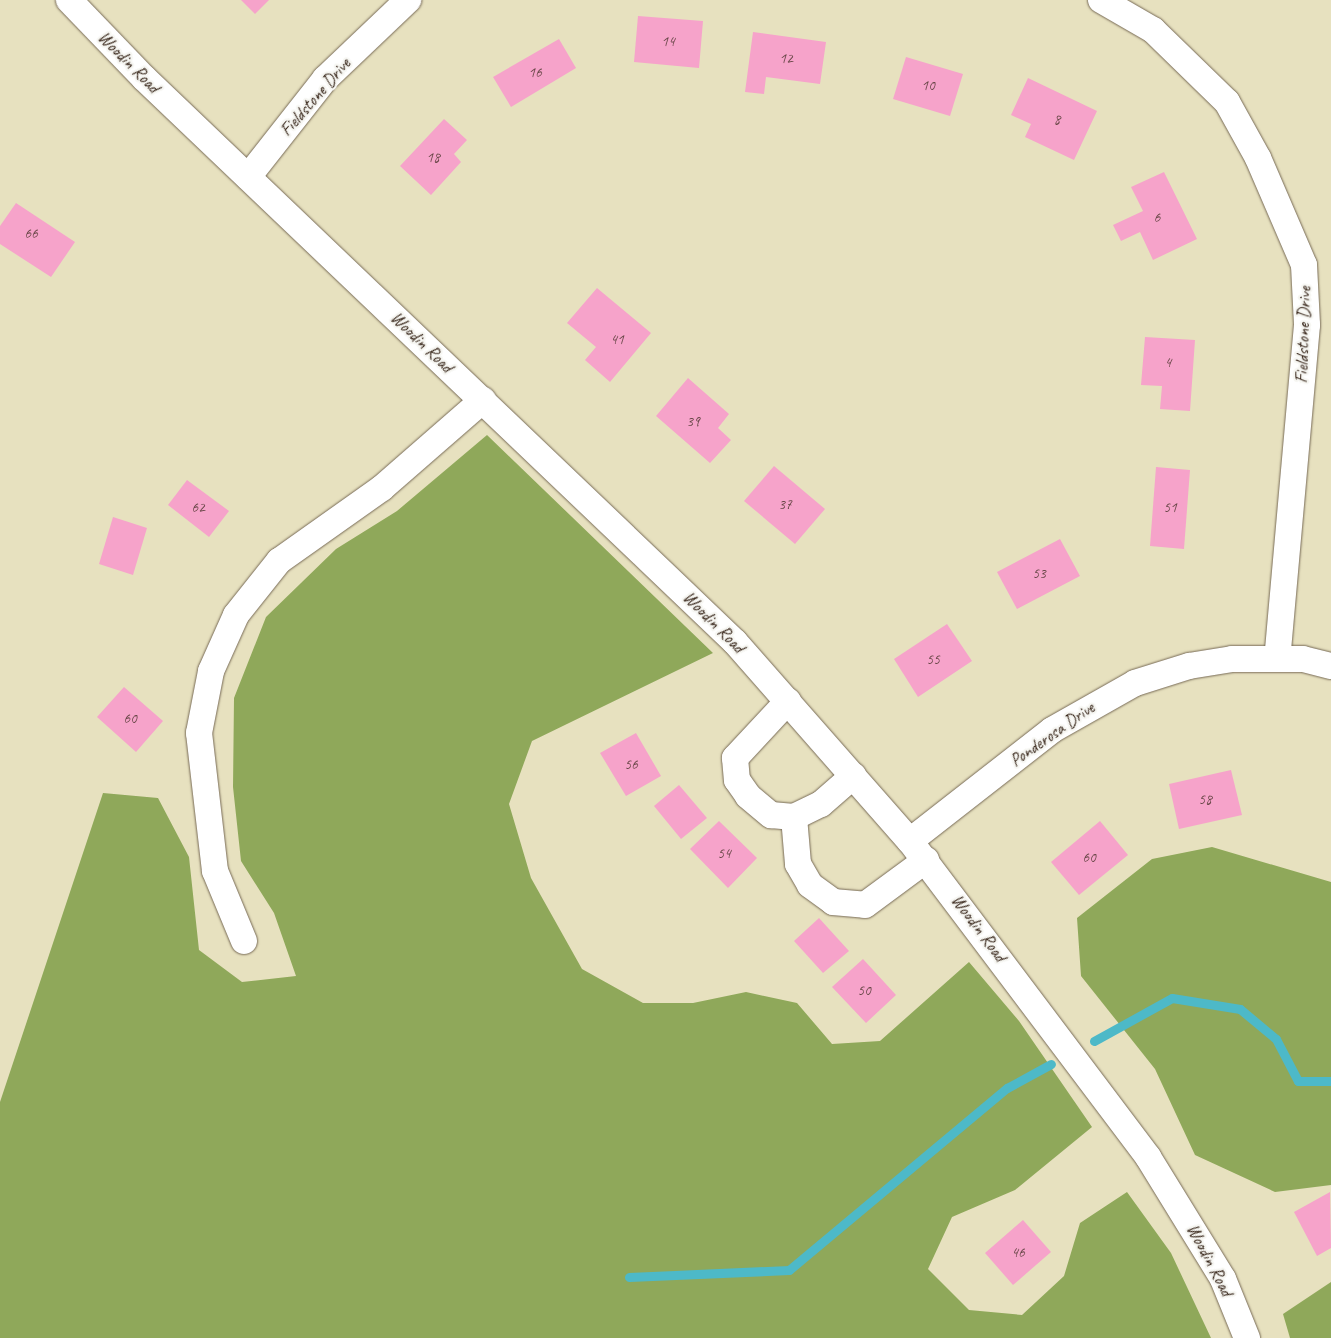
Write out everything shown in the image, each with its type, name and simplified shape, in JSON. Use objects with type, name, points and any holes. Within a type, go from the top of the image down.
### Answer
[{"type":"street","name":"Woodin Road","points":[[69,0],[248,177],[735,642],[788,702],[918,850],[1148,1157],[1223,1279],[1247,1338]]},
{"type":"street","name":"Fieldstone Drive","points":[[248,177],[325,79],[408,0]]},
{"type":"street","name":"Fieldstone Drive","points":[[1101,0],[1153,30],[1227,102],[1258,158],[1304,265],[1307,325],[1277,658]]},
{"type":"street","points":[[244,941],[215,871],[199,733],[215,663],[236,615],[279,561],[382,488],[483,400]]},
{"type":"street","name":"Ponderosa Drive","points":[[794,816],[798,864],[810,885],[833,902],[865,904],[918,850],[1052,730],[1128,686],[1189,666],[1277,658],[1331,666]]},
{"type":"street","points":[[788,702],[735,758],[737,780],[748,796],[771,815],[794,816],[821,804],[853,776]]},
{"type":"green space","points":[[487,435],[713,653],[532,741],[509,804],[531,878],[582,969],[643,1003],[693,1003],[746,992],[797,1003],[832,1044],[880,1041],[969,962],[1019,1021],[1092,1127],[1015,1190],[952,1217],[928,1269],[969,1310],[1022,1315],[1064,1276],[1080,1223],[1127,1192],[1171,1253],[1211,1338],[0,1338],[0,1102],[103,793],[158,798],[189,857],[199,950],[242,982],[296,976],[274,913],[241,861],[233,787],[234,698],[266,617],[336,549],[397,511]]},
{"type":"green space","points":[[1212,847],[1331,882],[1331,1185],[1275,1192],[1195,1155],[1155,1069],[1081,976],[1077,918],[1152,859]]},
{"type":"green space","points":[[1331,1282],[1331,1338],[1290,1338],[1283,1314]]},
{"type":"building","points":[[241,0],[269,0],[255,14]]},
{"type":"building","points":[[638,16],[703,21],[699,68],[634,62]]},
{"type":"building","points":[[753,32],[826,42],[820,84],[766,77],[764,94],[745,92]]},
{"type":"building","points":[[559,39],[576,68],[511,107],[493,77]]},
{"type":"building","points":[[906,57],[963,74],[950,116],[893,99]]},
{"type":"building","points":[[1028,78],[1097,111],[1074,160],[1025,137],[1031,124],[1011,115]]},
{"type":"building","points":[[444,119],[467,140],[454,154],[461,162],[431,195],[400,166]]},
{"type":"building","points":[[1164,172],[1197,239],[1153,260],[1140,232],[1121,241],[1113,225],[1143,211],[1131,187]]},
{"type":"building","points":[[16,203],[75,242],[51,277],[0,244],[0,226]]},
{"type":"building","points":[[597,288],[651,333],[610,382],[585,360],[596,347],[567,323]]},
{"type":"building","points":[[1145,337],[1195,340],[1190,411],[1160,409],[1162,386],[1141,385]]},
{"type":"building","points":[[688,378],[729,414],[718,428],[731,440],[710,463],[656,416]]},
{"type":"building","points":[[774,466],[825,509],[795,544],[744,501]]},
{"type":"building","points":[[1156,467],[1190,470],[1184,549],[1150,546]]},
{"type":"building","points":[[187,480],[229,511],[209,537],[168,505]]},
{"type":"building","points":[[113,517],[147,528],[133,575],[99,564]]},
{"type":"building","points":[[1060,539],[1080,576],[1017,609],[997,572]]},
{"type":"building","points":[[947,624],[972,661],[918,697],[894,659]]},
{"type":"building","points":[[124,687],[163,721],[136,752],[97,717]]},
{"type":"building","points":[[636,733],[661,776],[626,796],[600,753]]},
{"type":"building","points":[[1231,770],[1242,815],[1179,829],[1169,784]]},
{"type":"building","points":[[679,785],[707,818],[681,839],[654,806]]},
{"type":"building","points":[[719,821],[757,858],[728,888],[690,849]]},
{"type":"building","points":[[1100,821],[1128,855],[1079,895],[1051,862]]},
{"type":"building","points":[[819,918],[849,951],[823,973],[794,941]]},
{"type":"building","points":[[863,959],[896,995],[866,1023],[832,987]]},
{"type":"building","points":[[1330,1192],[1331,1248],[1317,1256],[1294,1212]]},
{"type":"building","points":[[1023,1220],[1051,1252],[1013,1285],[985,1253]]},
{"type":"waterway","points":[[1094,1041],[1172,998],[1240,1009],[1276,1039],[1298,1081],[1331,1081]]},
{"type":"waterway","points":[[629,1277],[789,1270],[1007,1088],[1051,1064]]}]
